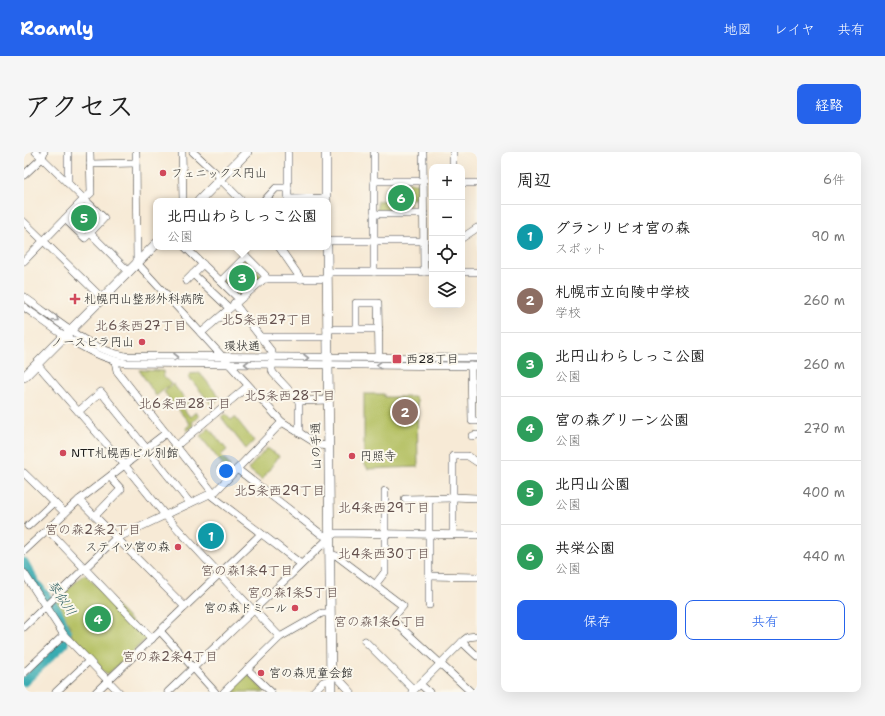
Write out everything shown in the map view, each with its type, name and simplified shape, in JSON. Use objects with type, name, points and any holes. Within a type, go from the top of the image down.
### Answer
[{"type":"main road","points":[[202,198],[247,152]]},
{"type":"main road","points":[[326,152],[326,198]]},
{"type":"main road","points":[[24,377],[153,247]]},
{"type":"main road","name":"山の手通","points":[[327,250],[331,692]]},
{"type":"street","points":[[36,152],[43,155],[68,183],[104,218],[85,238],[65,219]]},
{"type":"street","points":[[68,152],[68,183]]},
{"type":"street","points":[[25,259],[90,193],[90,152]]},
{"type":"street","points":[[136,152],[137,263],[282,422],[319,445],[328,446]]},
{"type":"street","points":[[182,152],[183,198]]},
{"type":"street","points":[[193,152],[239,198]]},
{"type":"street","points":[[288,152],[288,198]]},
{"type":"street","points":[[374,152],[374,272]]},
{"type":"street","points":[[201,333],[234,304],[266,279],[301,279],[374,272],[428,272],[424,241],[423,152]]},
{"type":"street","points":[[453,152],[453,164]]},
{"type":"street","points":[[24,175],[43,155]]},
{"type":"street","points":[[90,164],[136,164]]},
{"type":"street","points":[[374,181],[429,183]]},
{"type":"street","points":[[465,183],[477,183]]},
{"type":"street","points":[[267,198],[276,188],[288,188]]},
{"type":"street","points":[[374,214],[424,214]]},
{"type":"street","points":[[24,222],[102,298]]},
{"type":"street","points":[[465,236],[477,228]]},
{"type":"street","points":[[90,233],[128,272]]},
{"type":"street","points":[[331,241],[424,241]]},
{"type":"street","points":[[188,250],[221,281],[234,304],[272,352],[273,373],[299,401],[299,433]]},
{"type":"street","points":[[240,250],[265,275],[266,279]]},
{"type":"street","points":[[281,250],[301,279]]},
{"type":"street","points":[[221,281],[246,256]]},
{"type":"street","points":[[186,280],[202,264]]},
{"type":"street","points":[[465,272],[477,272]]},
{"type":"street","points":[[193,274],[234,304]]},
{"type":"street","name":"環状通","points":[[24,297],[94,354],[115,361],[135,364],[229,364],[272,361],[328,361],[474,366]]},
{"type":"street","points":[[356,329],[356,303],[378,303],[379,358]]},
{"type":"street","name":"環状通","points":[[24,307],[68,333],[94,346],[125,356],[222,357],[272,361]]},
{"type":"street","points":[[260,337],[328,333],[356,329],[379,329]]},
{"type":"street","name":"環状通","points":[[328,361],[379,358],[477,358]]},
{"type":"street","points":[[115,361],[117,371],[210,489],[212,496],[300,564]]},
{"type":"street","points":[[37,364],[125,465],[165,515],[280,637]]},
{"type":"street","points":[[474,366],[472,421],[477,421]]},
{"type":"street","points":[[176,446],[248,386]]},
{"type":"street","points":[[79,411],[101,392],[190,504]]},
{"type":"street","points":[[299,401],[328,400]]},
{"type":"street","points":[[24,626],[118,538],[211,493],[282,422]]},
{"type":"street","points":[[24,551],[80,500],[166,433]]},
{"type":"street","points":[[453,534],[452,456],[468,456],[477,462]]},
{"type":"street","points":[[236,469],[321,534],[329,538]]},
{"type":"street","points":[[24,473],[65,513]]},
{"type":"street","points":[[96,516],[121,489],[110,477]]},
{"type":"street","points":[[375,585],[385,572],[385,491]]},
{"type":"street","points":[[428,605],[429,498]]},
{"type":"street","points":[[405,499],[477,498]]},
{"type":"street","points":[[80,500],[185,607]]},
{"type":"street","points":[[28,526],[54,502]]},
{"type":"street","points":[[47,530],[152,639]]},
{"type":"street","points":[[168,692],[300,564],[336,532],[477,534]]},
{"type":"street","points":[[96,692],[261,534]]},
{"type":"street","points":[[330,554],[337,556],[403,606],[392,619],[471,692]]},
{"type":"street","points":[[24,573],[49,603],[64,635],[119,692]]},
{"type":"street","points":[[429,576],[477,576]]},
{"type":"street","points":[[224,692],[280,637],[322,613],[330,613]]},
{"type":"street","points":[[160,631],[215,692]]},
{"type":"street","points":[[24,674],[64,635]]},
{"type":"street","points":[[364,641],[413,691],[462,642],[468,637],[477,636]]},
{"type":"street","points":[[462,642],[477,656]]},
{"type":"street","points":[[56,692],[89,661]]},
{"type":"street","points":[[247,669],[271,692]]},
{"type":"street","points":[[313,692],[323,682],[331,677],[337,677],[351,692]]},
{"type":"street","points":[[420,684],[429,692]]},
{"type":"green space","points":[[396,183],[417,183],[420,186],[420,198],[410,199],[410,205],[395,213],[377,214],[377,201],[386,200],[387,193],[394,192]]},
{"type":"green space","points":[[85,202],[101,216],[84,235],[68,220]]},
{"type":"green space","points":[[245,258],[262,276],[238,296],[222,281]]},
{"type":"green space","points":[[139,370],[164,371],[163,376],[171,384],[156,396]]},
{"type":"green space","points":[[200,373],[220,398],[212,405],[188,376],[190,374]]},
{"type":"green space","points":[[173,384],[188,403],[182,407],[190,417],[196,412],[199,417],[192,422],[194,426],[187,431],[186,428],[190,424],[164,392]]},
{"type":"green space","points":[[364,394],[384,394],[384,397],[415,397],[417,399],[418,467],[368,469],[364,463]]},
{"type":"green space","points":[[225,414],[231,420],[235,417],[254,441],[246,449],[221,417]]},
{"type":"green space","points":[[209,428],[227,450],[221,455],[230,466],[221,475],[217,470],[223,465],[200,436]]},
{"type":"green space","points":[[267,448],[279,456],[262,480],[248,469]]},
{"type":"green space","points":[[83,575],[86,575],[146,637],[146,639],[107,675],[72,638],[70,626],[56,601]]},
{"type":"green space","points":[[248,674],[265,692],[228,692]]},
{"type":"waterway","name":"琴似川","points":[[24,562],[35,582],[58,611],[67,631],[64,644],[24,682]]},
{"type":"place","name":"フェニックス円山","points":[[163,173]]},
{"type":"place","name":"共栄公園","points":[[401,198]]},
{"type":"place","name":"北円山公園","points":[[84,218]]},
{"type":"place","name":"北円山わらしっこ公園","points":[[242,278]]},
{"type":"place","name":"札幌円山整形外科病院","points":[[75,299]]},
{"type":"place","name":"ノースビラ円山","points":[[142,342]]},
{"type":"place","name":"西28丁目","points":[[397,359]]},
{"type":"place","name":"札幌市立向陵中学校","points":[[405,412]]},
{"type":"place","name":"NTT札幌西ビル別館","points":[[63,453]]},
{"type":"place","name":"円照寺","points":[[352,456]]},
{"type":"place","name":"グランリビオ宮の森","points":[[211,536]]},
{"type":"place","name":"ステイツ宮の森","points":[[178,547]]},
{"type":"place","name":"宮の森ドミール","points":[[295,608]]},
{"type":"place","name":"宮の森グリーン公園","points":[[98,619]]},
{"type":"place","name":"宮の森児童会館","points":[[261,673]]},
{"type":"district","name":"北5条西27丁目","points":[[267,319]]},
{"type":"district","name":"北6条西27丁目","points":[[141,325]]},
{"type":"district","name":"北5条西28丁目","points":[[290,395]]},
{"type":"district","name":"北6条西28丁目","points":[[185,403]]},
{"type":"district","name":"北5条西29丁目","points":[[280,490]]},
{"type":"district","name":"北4条西29丁目","points":[[384,507]]},
{"type":"district","name":"宮の森2条2丁目","points":[[93,529]]},
{"type":"district","name":"北4条西30丁目","points":[[384,553]]},
{"type":"district","name":"宮の森1条4丁目","points":[[247,570]]},
{"type":"district","name":"宮の森1条5丁目","points":[[293,592]]},
{"type":"district","name":"宮の森1条6丁目","points":[[380,621]]},
{"type":"district","name":"宮の森2条4丁目","points":[[170,656]]}]
